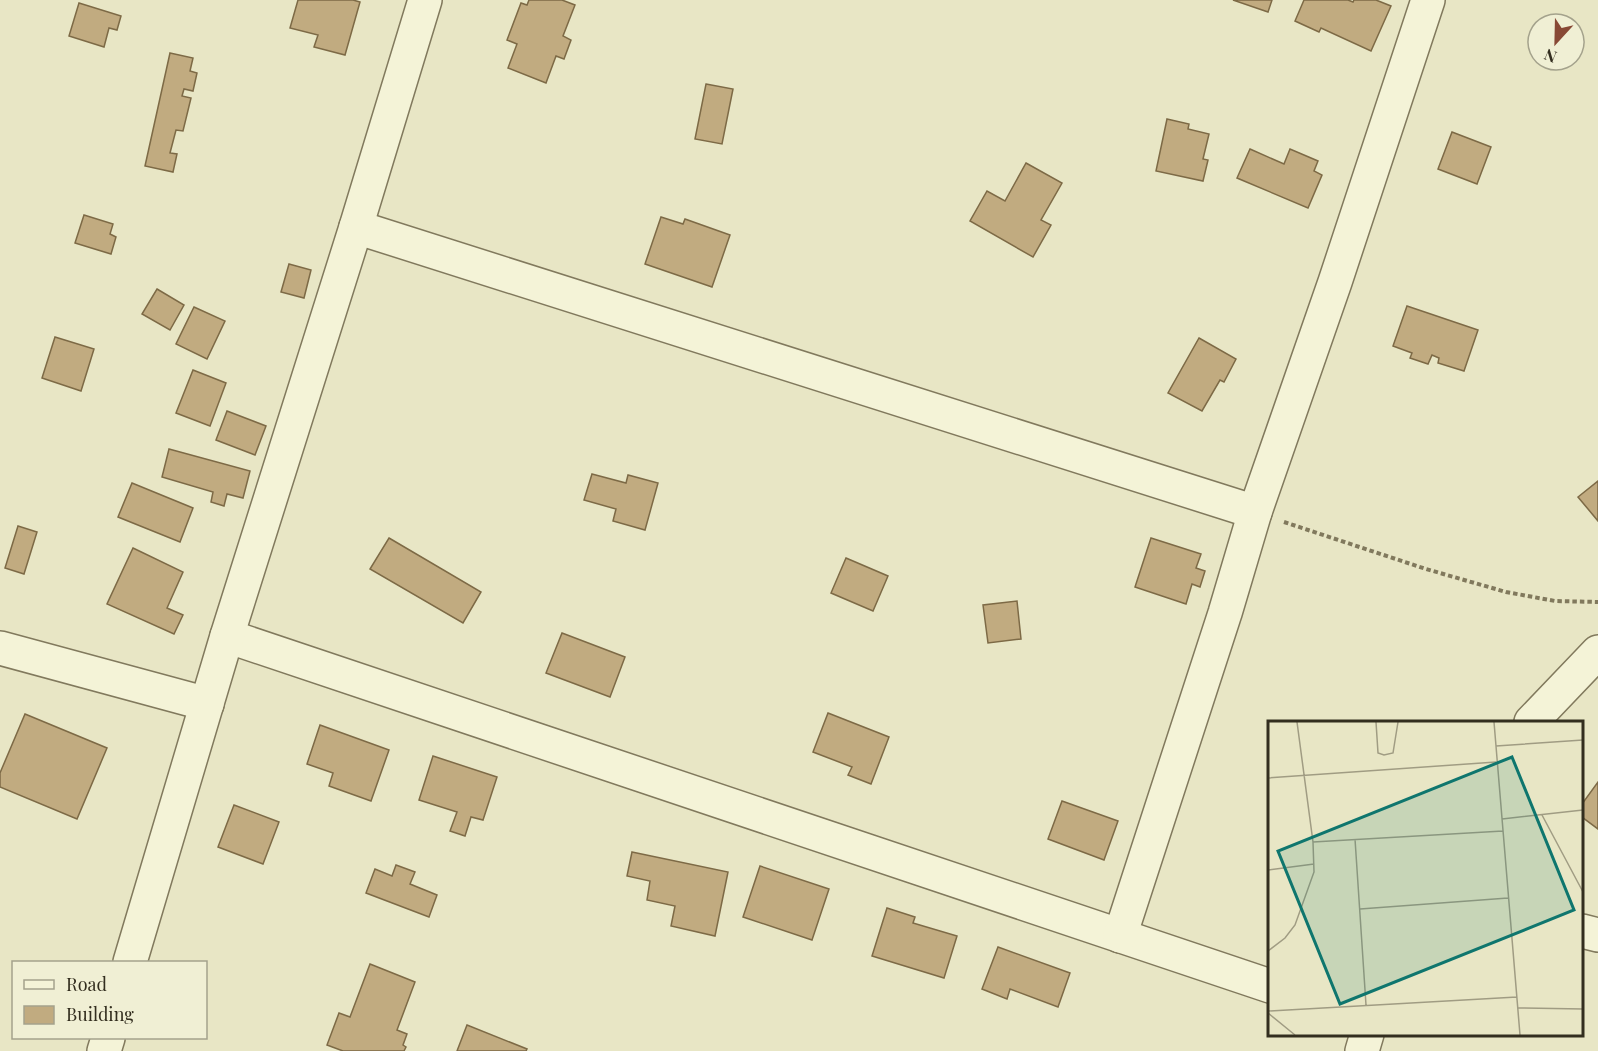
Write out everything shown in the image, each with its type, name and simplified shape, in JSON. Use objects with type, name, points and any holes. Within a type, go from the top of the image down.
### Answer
[{"type":"street","points":[[131,961],[227,636],[425,0]]},
{"type":"street","points":[[1120,936],[1225,613],[1254,512],[1335,282],[1428,0]]},
{"type":"street","points":[[356,227],[1254,512]]},
{"type":"street","points":[[227,636],[1268,986]]},
{"type":"street","points":[[0,648],[207,704]]},
{"type":"street","points":[[1533,721],[1598,652]]},
{"type":"street","points":[[1583,931],[1598,935]]},
{"type":"street","points":[[1362,1051],[1366,1036]]},
{"type":"path","points":[[1254,512],[1426,569],[1506,592],[1555,601],[1598,602]]},
{"type":"building","points":[[298,0],[360,2],[345,55],[314,47],[318,35],[290,28]]},
{"type":"building","points":[[529,0],[562,0],[575,5],[563,36],[571,40],[564,59],[556,56],[546,83],[508,68],[517,44],[507,40],[521,3],[527,5]]},
{"type":"building","points":[[1233,0],[1272,0],[1268,12]]},
{"type":"building","points":[[1304,0],[1353,2],[1354,0],[1376,0],[1391,6],[1371,51],[1321,28],[1319,32],[1295,21]]},
{"type":"building","points":[[79,3],[121,16],[117,30],[109,28],[104,47],[69,36]]},
{"type":"building","points":[[170,53],[193,58],[190,71],[197,73],[193,91],[184,89],[182,96],[191,98],[183,131],[176,130],[170,153],[177,154],[173,172],[145,166]]},
{"type":"building","points":[[706,84],[733,89],[722,144],[695,139]]},
{"type":"building","points":[[1167,119],[1189,124],[1188,129],[1209,134],[1203,159],[1208,160],[1203,181],[1156,171]]},
{"type":"building","points":[[1452,132],[1491,147],[1477,184],[1438,169]]},
{"type":"building","points":[[1250,149],[1284,164],[1290,149],[1318,161],[1314,171],[1322,175],[1308,208],[1237,178]]},
{"type":"building","points":[[1026,163],[1062,183],[1041,220],[1051,225],[1033,257],[970,221],[987,191],[1005,201]]},
{"type":"building","points":[[84,215],[113,224],[110,234],[116,237],[111,254],[75,243]]},
{"type":"building","points":[[661,217],[683,224],[685,219],[730,235],[712,287],[645,264]]},
{"type":"building","points":[[289,264],[311,270],[304,298],[281,292]]},
{"type":"building","points":[[157,289],[184,305],[170,330],[142,314]]},
{"type":"building","points":[[1407,306],[1478,330],[1464,371],[1438,363],[1439,358],[1432,355],[1428,364],[1410,358],[1412,353],[1393,346]]},
{"type":"building","points":[[194,307],[225,321],[207,359],[176,344]]},
{"type":"building","points":[[55,337],[94,349],[81,391],[42,378]]},
{"type":"building","points":[[1199,338],[1236,359],[1224,382],[1220,380],[1202,411],[1168,393]]},
{"type":"building","points":[[193,370],[226,383],[210,426],[176,413]]},
{"type":"building","points":[[227,411],[266,426],[255,455],[216,440]]},
{"type":"building","points":[[169,449],[250,471],[243,498],[227,494],[224,506],[211,502],[213,492],[162,477]]},
{"type":"building","points":[[592,474],[626,483],[628,475],[658,483],[645,530],[613,521],[616,509],[584,500]]},
{"type":"building","points":[[1598,481],[1598,521],[1578,497]]},
{"type":"building","points":[[132,483],[193,508],[180,542],[118,517]]},
{"type":"building","points":[[18,526],[37,532],[24,574],[5,568]]},
{"type":"building","points":[[389,538],[481,592],[463,623],[370,569]]},
{"type":"building","points":[[1151,538],[1201,554],[1196,568],[1205,571],[1200,587],[1192,584],[1186,604],[1135,587]]},
{"type":"building","points":[[133,548],[183,572],[167,608],[183,615],[174,634],[107,604]]},
{"type":"building","points":[[846,558],[888,576],[873,611],[831,593]]},
{"type":"building","points":[[1017,601],[1021,639],[988,643],[983,605]]},
{"type":"building","points":[[562,633],[625,657],[610,697],[546,673]]},
{"type":"building","points":[[828,713],[889,737],[871,784],[848,775],[852,767],[813,752]]},
{"type":"building","points":[[25,714],[107,748],[77,819],[0,787],[0,773]]},
{"type":"building","points":[[320,725],[389,750],[371,801],[329,786],[333,773],[307,764]]},
{"type":"building","points":[[433,756],[497,777],[483,820],[471,817],[465,836],[450,831],[457,812],[419,800]]},
{"type":"building","points":[[1598,782],[1598,829],[1583,818],[1583,803]]},
{"type":"building","points":[[1062,801],[1118,821],[1104,860],[1048,839]]},
{"type":"building","points":[[234,805],[279,822],[263,864],[218,847]]},
{"type":"building","points":[[632,852],[728,872],[715,936],[671,926],[675,906],[647,900],[650,881],[627,876]]},
{"type":"building","points":[[396,865],[415,872],[410,884],[437,895],[429,917],[366,893],[375,869],[392,876]]},
{"type":"building","points":[[760,866],[829,889],[812,940],[743,917]]},
{"type":"building","points":[[887,908],[915,917],[913,923],[957,936],[944,978],[872,956]]},
{"type":"building","points":[[998,947],[1070,973],[1058,1007],[1010,989],[1007,999],[982,989]]},
{"type":"building","points":[[370,964],[415,982],[397,1030],[407,1034],[403,1045],[406,1047],[404,1051],[343,1051],[327,1045],[339,1013],[350,1017]]},
{"type":"building","points":[[467,1025],[527,1049],[526,1051],[457,1051]]}]
